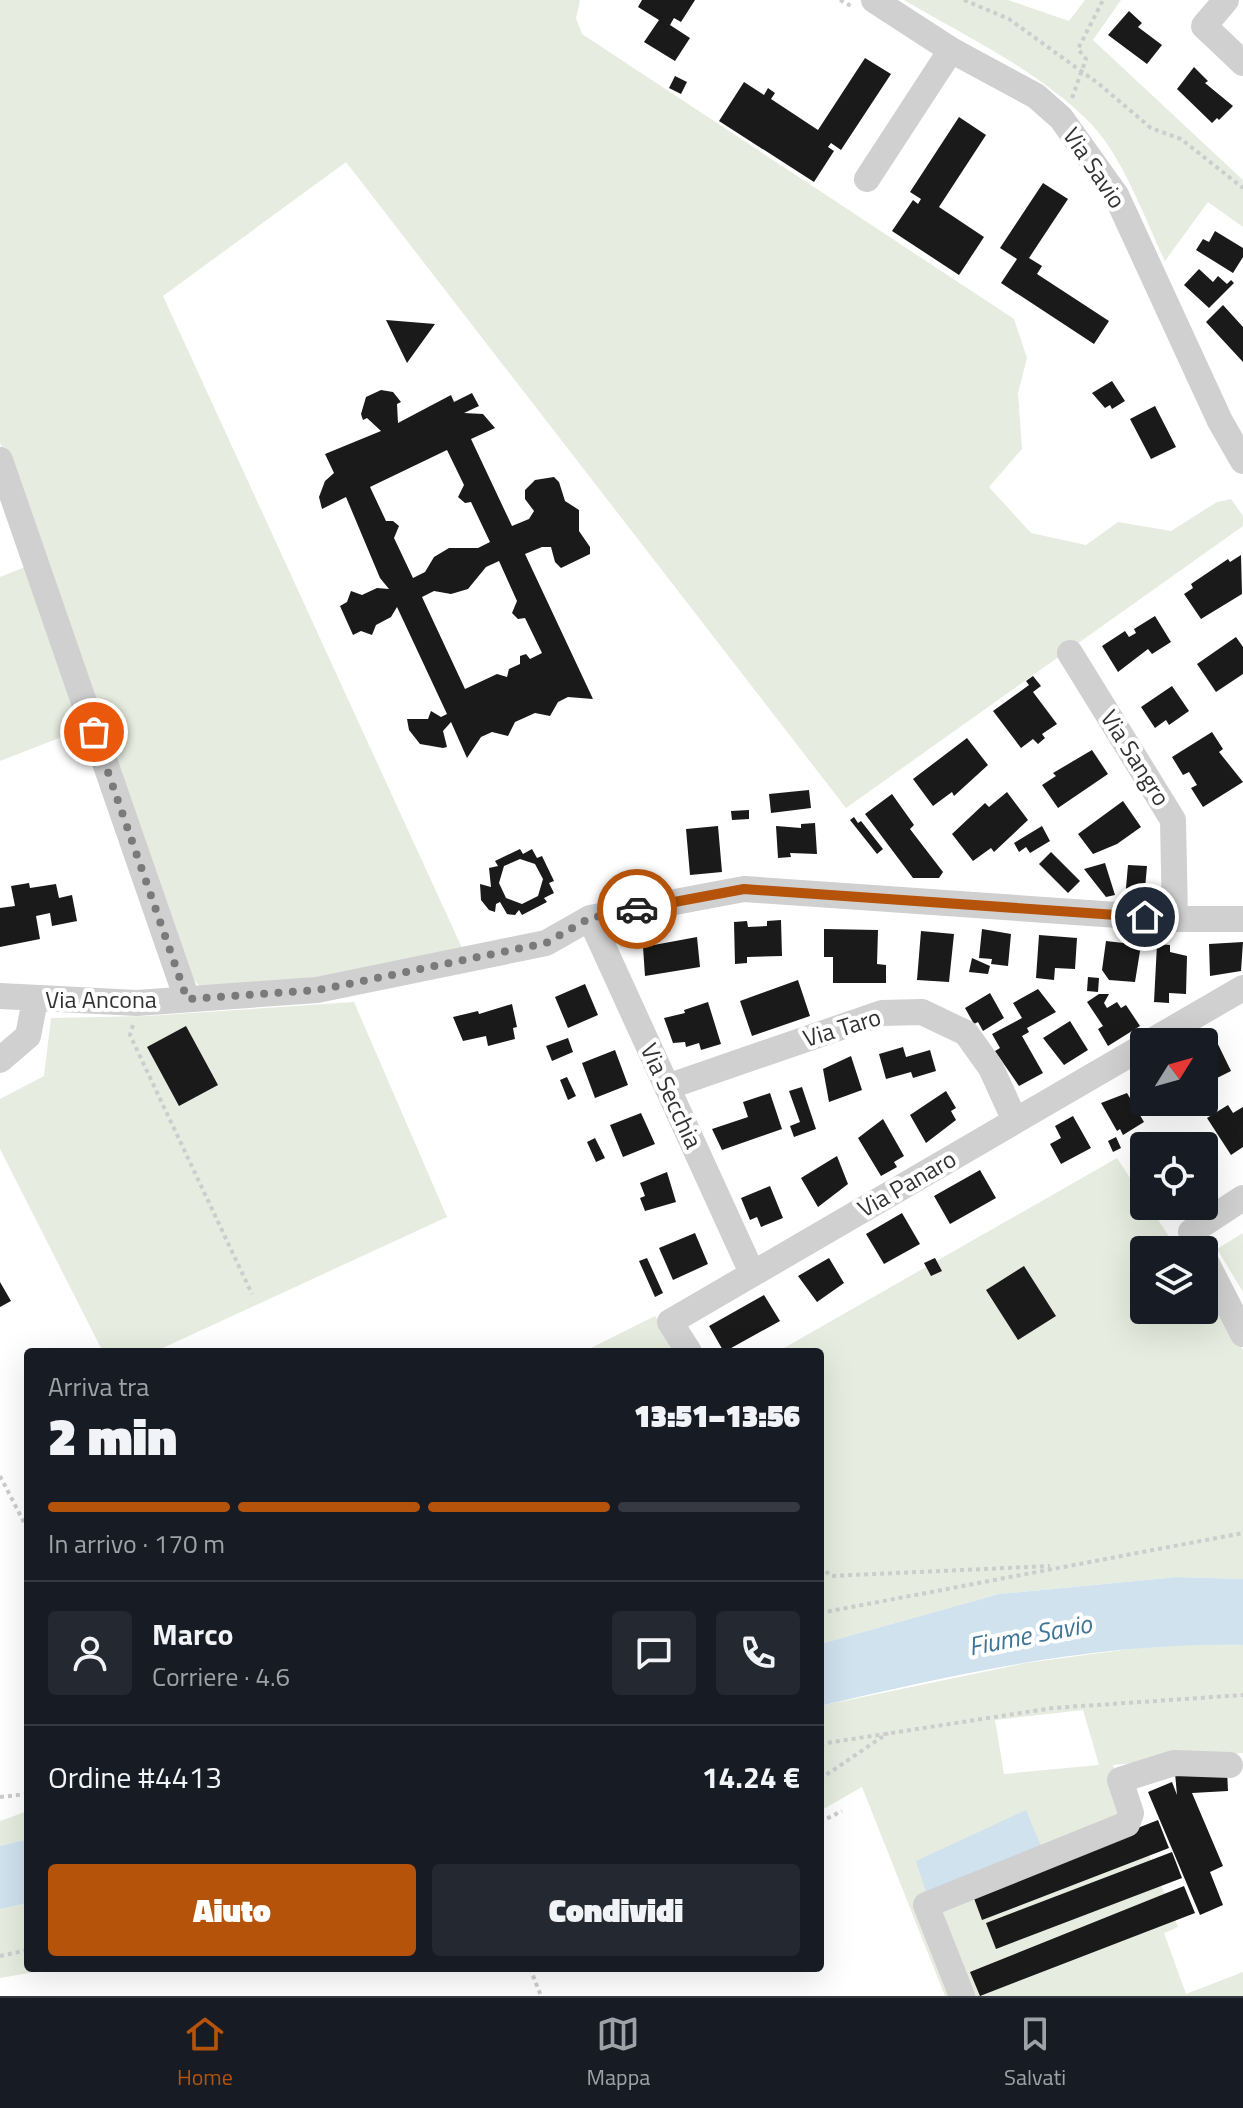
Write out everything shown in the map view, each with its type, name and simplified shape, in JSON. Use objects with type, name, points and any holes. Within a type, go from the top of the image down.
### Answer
[{"type":"street","points":[[1226,0],[1204,26],[1243,63]]},
{"type":"street","name":"Via Savio","points":[[864,4],[1036,96],[1061,118],[1116,195],[1220,421],[1243,461]]},
{"type":"street","points":[[867,179],[951,50]]},
{"type":"street","points":[[0,460],[187,999]]},
{"type":"street","name":"Via Sangro","points":[[1070,653],[1173,820],[1175,919]]},
{"type":"street","name":"Via Ancona","points":[[0,996],[137,1003],[317,990],[546,943],[590,918],[744,889],[1175,919],[1243,919]]},
{"type":"street","name":"Via Secchia","points":[[590,918],[752,1273]]},
{"type":"street","points":[[1174,1028],[1243,988]]},
{"type":"street","points":[[0,1060],[28,1036],[35,1000]]},
{"type":"street","name":"Via Taro","points":[[667,1087],[882,1013],[922,1012],[966,1033],[991,1068],[1015,1121]]},
{"type":"street","name":"Via Panaro","points":[[686,1348],[670,1322],[1130,1054]]},
{"type":"street","points":[[1201,1236],[1243,1198]]},
{"type":"street","points":[[1218,1285],[1243,1334]]},
{"type":"street","points":[[962,1996],[926,1905],[1127,1824],[1131,1813],[1120,1780],[1174,1763],[1230,1765]]},
{"type":"path","points":[[840,0],[864,4]]},
{"type":"path","points":[[964,0],[1009,19],[1082,72],[1151,128],[1181,139],[1243,188]]},
{"type":"path","points":[[1061,118],[1086,59],[1078,49],[1103,0]]},
{"type":"path","points":[[137,1003],[130,1035],[252,1294]]},
{"type":"path","points":[[0,1476],[24,1522]]},
{"type":"path","points":[[824,1612],[1243,1533]]},
{"type":"path","points":[[824,1570],[831,1576],[869,1577],[1064,1565]]},
{"type":"path","points":[[824,1743],[1053,1708],[1243,1695]]},
{"type":"path","points":[[824,1776],[890,1732]]},
{"type":"path","points":[[0,1797],[24,1794]]},
{"type":"path","points":[[824,1820],[842,1811]]},
{"type":"path","points":[[0,1956],[24,1951]]},
{"type":"path","points":[[532,1972],[541,1996]]},
{"type":"shaded area","points":[[0,0],[580,0],[576,18],[582,34],[1014,319],[1027,358],[1018,393],[1022,449],[989,487],[1031,533],[1086,545],[1118,522],[1171,531],[1217,502],[1231,499],[1243,516],[1243,526],[846,808],[346,162],[163,296],[463,950],[292,982],[203,990],[184,969],[38,537],[0,443]]},
{"type":"shaded area","points":[[904,0],[1008,0],[1069,21],[1085,0],[1121,0],[1093,40],[1243,180],[1243,227],[1208,202],[1165,261],[1115,156],[1093,126],[1073,106],[1027,72]]},
{"type":"shaded area","points":[[30,565],[85,728],[0,761],[0,577]]},
{"type":"shaded area","points":[[354,1002],[447,1217],[163,1348],[101,1348],[0,1149],[0,1099],[44,1076],[51,1018],[147,1016]]},
{"type":"shaded area","points":[[1117,1158],[1130,1178],[1130,1220],[1158,1220],[1169,1236],[1130,1236],[1130,1324],[1218,1324],[1218,1312],[1243,1350],[1243,1579],[1177,1577],[999,1594],[824,1643],[824,1348],[784,1348]]},
{"type":"shaded area","points":[[1243,1233],[1243,1292],[1218,1251]]},
{"type":"shaded area","points":[[655,1316],[677,1348],[591,1348]]},
{"type":"shaded area","points":[[1175,1643],[1243,1645],[1243,1753],[1113,1765],[1178,1927],[1164,1933],[1186,1994],[1243,1972],[1243,1996],[945,1996],[862,1787],[824,1809],[824,1705],[1026,1663]],"holes":[[[1083,1710],[1099,1765],[1004,1774],[995,1720]]]},
{"type":"shaded area","points":[[24,1812],[24,1840],[0,1846],[0,1821]]},
{"type":"shaded area","points":[[24,1904],[24,1972],[35,1972],[0,1978],[0,1909]]},
{"type":"water","name":"Fiume Savio","points":[[1177,1577],[1243,1579],[1243,1645],[1189,1645],[1083,1654],[977,1671],[824,1705],[824,1643],[999,1594]]},
{"type":"water","points":[[1026,1810],[1041,1846],[926,1892],[916,1861]]},
{"type":"water","points":[[24,1840],[24,1904],[0,1909],[0,1846]]},
{"type":"building","points":[[642,0],[695,0],[681,22],[674,18],[670,25],[690,38],[675,61],[644,42],[659,20],[638,7]]},
{"type":"building","points":[[1129,11],[1142,23],[1138,27],[1162,45],[1147,64],[1108,35]]},
{"type":"building","points":[[865,58],[891,74],[841,150],[831,143],[828,147],[834,151],[814,182],[719,121],[744,82],[764,95],[768,88],[775,93],[771,99],[818,130]]},
{"type":"building","points":[[1194,67],[1208,81],[1205,83],[1233,106],[1212,123],[1177,89]]},
{"type":"building","points":[[675,76],[687,82],[681,94],[669,88]]},
{"type":"building","points":[[959,117],[986,135],[939,207],[984,237],[959,275],[892,231],[913,200],[918,204],[921,199],[910,192]]},
{"type":"building","points":[[1043,183],[1068,199],[1029,258],[1042,266],[1037,274],[1109,321],[1094,344],[1001,283],[1017,259],[1000,248]]},
{"type":"building","points":[[1215,231],[1243,248],[1243,257],[1233,273],[1196,250],[1203,239],[1209,242]]},
{"type":"building","points":[[1199,269],[1213,282],[1218,276],[1227,284],[1231,280],[1234,283],[1209,308],[1184,285]]},
{"type":"building","points":[[1223,305],[1243,327],[1243,362],[1206,322]]},
{"type":"building","points":[[386,320],[435,324],[407,363]]},
{"type":"building","points":[[1112,381],[1125,401],[1112,409],[1110,405],[1105,408],[1092,393]]},
{"type":"building","points":[[381,390],[393,392],[401,402],[397,404],[398,423],[451,395],[454,402],[472,393],[479,406],[464,413],[483,414],[495,428],[471,439],[512,526],[529,519],[534,511],[525,499],[525,490],[535,480],[554,477],[559,482],[565,501],[579,510],[579,531],[590,547],[590,554],[561,568],[555,562],[551,547],[525,554],[593,699],[568,697],[558,702],[550,716],[535,713],[515,722],[508,736],[492,732],[481,737],[467,758],[451,722],[443,731],[447,747],[443,748],[420,744],[409,730],[407,719],[428,719],[431,711],[441,717],[447,714],[397,607],[391,617],[376,625],[372,635],[361,631],[353,635],[340,606],[347,602],[351,591],[362,595],[377,588],[389,589],[380,578],[346,497],[322,509],[319,497],[325,481],[334,473],[325,454],[381,431],[367,418],[363,420],[361,414],[366,397]],"holes":[[[447,450],[464,485],[458,497],[465,503],[471,502],[490,542],[478,548],[449,548],[434,557],[425,572],[413,578],[394,538],[399,526],[393,521],[386,521],[370,487]],[[499,561],[517,601],[512,613],[518,619],[525,618],[542,653],[530,659],[526,654],[520,656],[520,664],[509,669],[507,677],[497,674],[465,689],[422,597],[434,591],[451,594],[468,589],[486,567]]]},
{"type":"building","points":[[1155,406],[1176,447],[1151,459],[1130,419]]},
{"type":"building","points":[[1241,555],[1242,594],[1201,619],[1184,594],[1193,588],[1191,584],[1228,559],[1230,562]]},
{"type":"building","points":[[1155,616],[1171,642],[1152,654],[1148,649],[1118,672],[1102,646],[1125,631],[1129,637],[1136,633],[1134,629]]},
{"type":"building","points":[[1236,637],[1243,647],[1243,674],[1216,692],[1197,664]]},
{"type":"building","points":[[1033,676],[1041,686],[1033,692],[1057,724],[1042,734],[1045,738],[1038,744],[1033,739],[1021,748],[993,711],[1029,685],[1026,681]]},
{"type":"building","points":[[1172,686],[1189,711],[1169,725],[1166,720],[1155,728],[1141,707]]},
{"type":"building","points":[[1212,732],[1223,749],[1219,752],[1243,782],[1203,807],[1191,788],[1197,785],[1189,772],[1183,775],[1172,757]]},
{"type":"building","points":[[967,738],[988,765],[954,796],[952,792],[933,806],[913,779]]},
{"type":"building","points":[[1092,750],[1108,774],[1058,808],[1042,785],[1056,776],[1053,773]]},
{"type":"building","points":[[809,790],[811,808],[771,813],[769,794]]},
{"type":"building","points":[[1007,792],[1028,820],[994,852],[991,848],[973,861],[952,834],[985,803],[989,807]]},
{"type":"building","points":[[892,794],[914,825],[910,829],[943,872],[939,878],[913,878],[865,814]]},
{"type":"building","points":[[1123,801],[1141,827],[1117,844],[1093,854],[1078,834]]},
{"type":"building","points":[[749,810],[749,819],[732,820],[731,811]]},
{"type":"building","points":[[854,817],[858,823],[861,821],[883,849],[877,854],[850,820]]},
{"type":"building","points":[[815,823],[817,854],[790,853],[791,857],[778,858],[776,826],[801,828],[801,824]]},
{"type":"building","points":[[718,826],[722,872],[690,875],[686,829]]},
{"type":"building","points":[[1042,826],[1050,841],[1030,853],[1026,847],[1019,852],[1014,843]]},
{"type":"building","points":[[520,849],[523,854],[532,849],[537,858],[542,856],[554,881],[549,883],[554,893],[544,898],[547,902],[522,915],[519,910],[515,915],[507,914],[500,902],[496,904],[495,912],[489,910],[481,900],[480,884],[491,887],[489,868],[498,866],[495,861]],"holes":[[[520,859],[535,864],[543,879],[538,896],[522,904],[506,898],[499,883],[504,866]]]},
{"type":"building","points":[[1051,852],[1080,881],[1068,893],[1039,864]]},
{"type":"building","points":[[1105,863],[1115,895],[1106,897],[1084,869]]},
{"type":"building","points":[[1128,865],[1147,866],[1144,900],[1125,899]]},
{"type":"building","points":[[29,883],[30,888],[56,884],[59,898],[72,895],[77,921],[52,926],[50,913],[36,916],[40,939],[0,947],[0,908],[15,906],[11,886]]},
{"type":"building","points":[[781,920],[782,956],[747,957],[747,963],[735,964],[734,922],[747,921],[748,927],[767,926],[767,921]]},
{"type":"building","points":[[824,929],[878,930],[877,964],[886,965],[886,983],[833,983],[833,957],[824,957]]},
{"type":"building","points":[[982,929],[1011,934],[1008,966],[991,964],[992,959],[979,958]]},
{"type":"building","points":[[921,931],[954,934],[949,982],[917,980]]},
{"type":"building","points":[[1039,935],[1077,938],[1075,969],[1055,968],[1054,980],[1036,978]]},
{"type":"building","points":[[697,937],[700,967],[645,976],[643,947]]},
{"type":"building","points":[[1106,941],[1141,945],[1135,982],[1109,980],[1102,970]]},
{"type":"building","points":[[1243,942],[1241,971],[1210,976],[1209,944]]},
{"type":"building","points":[[1157,944],[1170,945],[1170,952],[1187,956],[1186,994],[1169,993],[1169,1003],[1154,1002]]},
{"type":"building","points":[[972,958],[990,966],[988,974],[969,972]]},
{"type":"building","points":[[1088,977],[1099,978],[1098,992],[1087,991]]},
{"type":"building","points":[[798,980],[810,1016],[752,1036],[740,1001]]},
{"type":"building","points":[[585,984],[598,1015],[568,1028],[555,997]]},
{"type":"building","points":[[1038,989],[1056,1012],[1027,1028],[1029,1032],[1022,1036],[1043,1073],[1019,1086],[995,1051],[1000,1048],[992,1034],[1022,1018],[1013,1003]]},
{"type":"building","points":[[990,993],[1004,1018],[983,1031],[978,1022],[974,1024],[965,1008]]},
{"type":"building","points":[[1099,994],[1109,994],[1104,1003],[1107,1008],[1117,1002],[1121,1008],[1126,1005],[1140,1026],[1130,1028],[1130,1032],[1108,1046],[1098,1029],[1103,1026],[1087,1002]]},
{"type":"building","points":[[708,1002],[721,1044],[701,1050],[699,1043],[686,1047],[685,1042],[673,1043],[664,1018],[685,1013],[684,1010]]},
{"type":"building","points":[[512,1004],[517,1027],[513,1028],[515,1039],[488,1046],[486,1036],[463,1041],[453,1017],[478,1011],[479,1014]]},
{"type":"building","points":[[1070,1021],[1088,1050],[1064,1065],[1043,1038]]},
{"type":"building","points":[[186,1026],[218,1085],[179,1106],[147,1047]]},
{"type":"building","points":[[568,1038],[573,1052],[552,1061],[546,1046]]},
{"type":"building","points":[[1218,1044],[1231,1071],[1218,1078]]},
{"type":"building","points":[[903,1047],[906,1057],[930,1050],[936,1071],[913,1078],[911,1072],[886,1079],[879,1054]]},
{"type":"building","points":[[615,1050],[628,1085],[595,1098],[582,1063]]},
{"type":"building","points":[[851,1056],[862,1090],[829,1102],[823,1069]]},
{"type":"building","points":[[567,1077],[576,1096],[568,1100],[560,1080]]},
{"type":"building","points":[[802,1087],[816,1129],[794,1137],[790,1126],[800,1122],[789,1091]]},
{"type":"building","points":[[946,1091],[956,1108],[951,1111],[956,1120],[926,1143],[910,1115]]},
{"type":"building","points":[[770,1093],[782,1129],[722,1150],[712,1129],[748,1117],[743,1102]]},
{"type":"building","points":[[1127,1093],[1130,1116],[1140,1116],[1144,1122],[1123,1135],[1120,1129],[1117,1131],[1101,1103]]},
{"type":"building","points":[[1228,1105],[1233,1113],[1243,1107],[1243,1147],[1231,1155],[1207,1118],[1218,1116],[1218,1111]]},
{"type":"building","points":[[641,1113],[655,1144],[623,1157],[610,1125]]},
{"type":"building","points":[[1073,1116],[1091,1148],[1061,1164],[1050,1144],[1061,1138],[1055,1126]]},
{"type":"building","points":[[883,1119],[904,1156],[894,1162],[897,1167],[881,1176],[858,1138]]},
{"type":"building","points":[[1116,1137],[1121,1148],[1113,1152],[1108,1141]]},
{"type":"building","points":[[595,1138],[605,1158],[596,1162],[587,1142]]},
{"type":"building","points":[[837,1156],[848,1184],[818,1207],[801,1178]]},
{"type":"building","points":[[980,1170],[996,1198],[950,1224],[934,1196]]},
{"type":"building","points":[[667,1172],[676,1202],[645,1211],[640,1198],[645,1196],[640,1183]]},
{"type":"building","points":[[770,1186],[783,1218],[761,1227],[757,1217],[750,1220],[741,1198]]},
{"type":"building","points":[[902,1213],[920,1244],[884,1264],[866,1234]]},
{"type":"building","points":[[695,1233],[708,1264],[673,1280],[659,1248]]},
{"type":"building","points":[[647,1258],[663,1293],[655,1297],[639,1261]]},
{"type":"building","points":[[829,1258],[844,1283],[817,1302],[798,1276]]},
{"type":"building","points":[[935,1258],[942,1271],[931,1276],[924,1263]]},
{"type":"building","points":[[1024,1266],[1056,1316],[1018,1340],[986,1290]]},
{"type":"building","points":[[0,1282],[11,1301],[0,1307]]},
{"type":"building","points":[[764,1295],[780,1321],[731,1348],[722,1348],[709,1326]]},
{"type":"building","points":[[1227,1770],[1228,1791],[1192,1793],[1223,1866],[1210,1872],[1223,1905],[1200,1915],[1148,1792],[1172,1782],[1177,1795],[1175,1773]]},
{"type":"building","points":[[1158,1820],[1169,1848],[982,1920],[972,1893]]},
{"type":"building","points":[[1172,1852],[1182,1878],[996,1949],[986,1923]]},
{"type":"building","points":[[1184,1886],[1195,1913],[980,1996],[970,1972]]},
{"type":"way so far","points":[[94,732],[187,999],[317,990],[348,984],[546,943],[590,918],[637,909]]},
{"type":"route","points":[[637,909],[744,889],[1145,917]]}]
